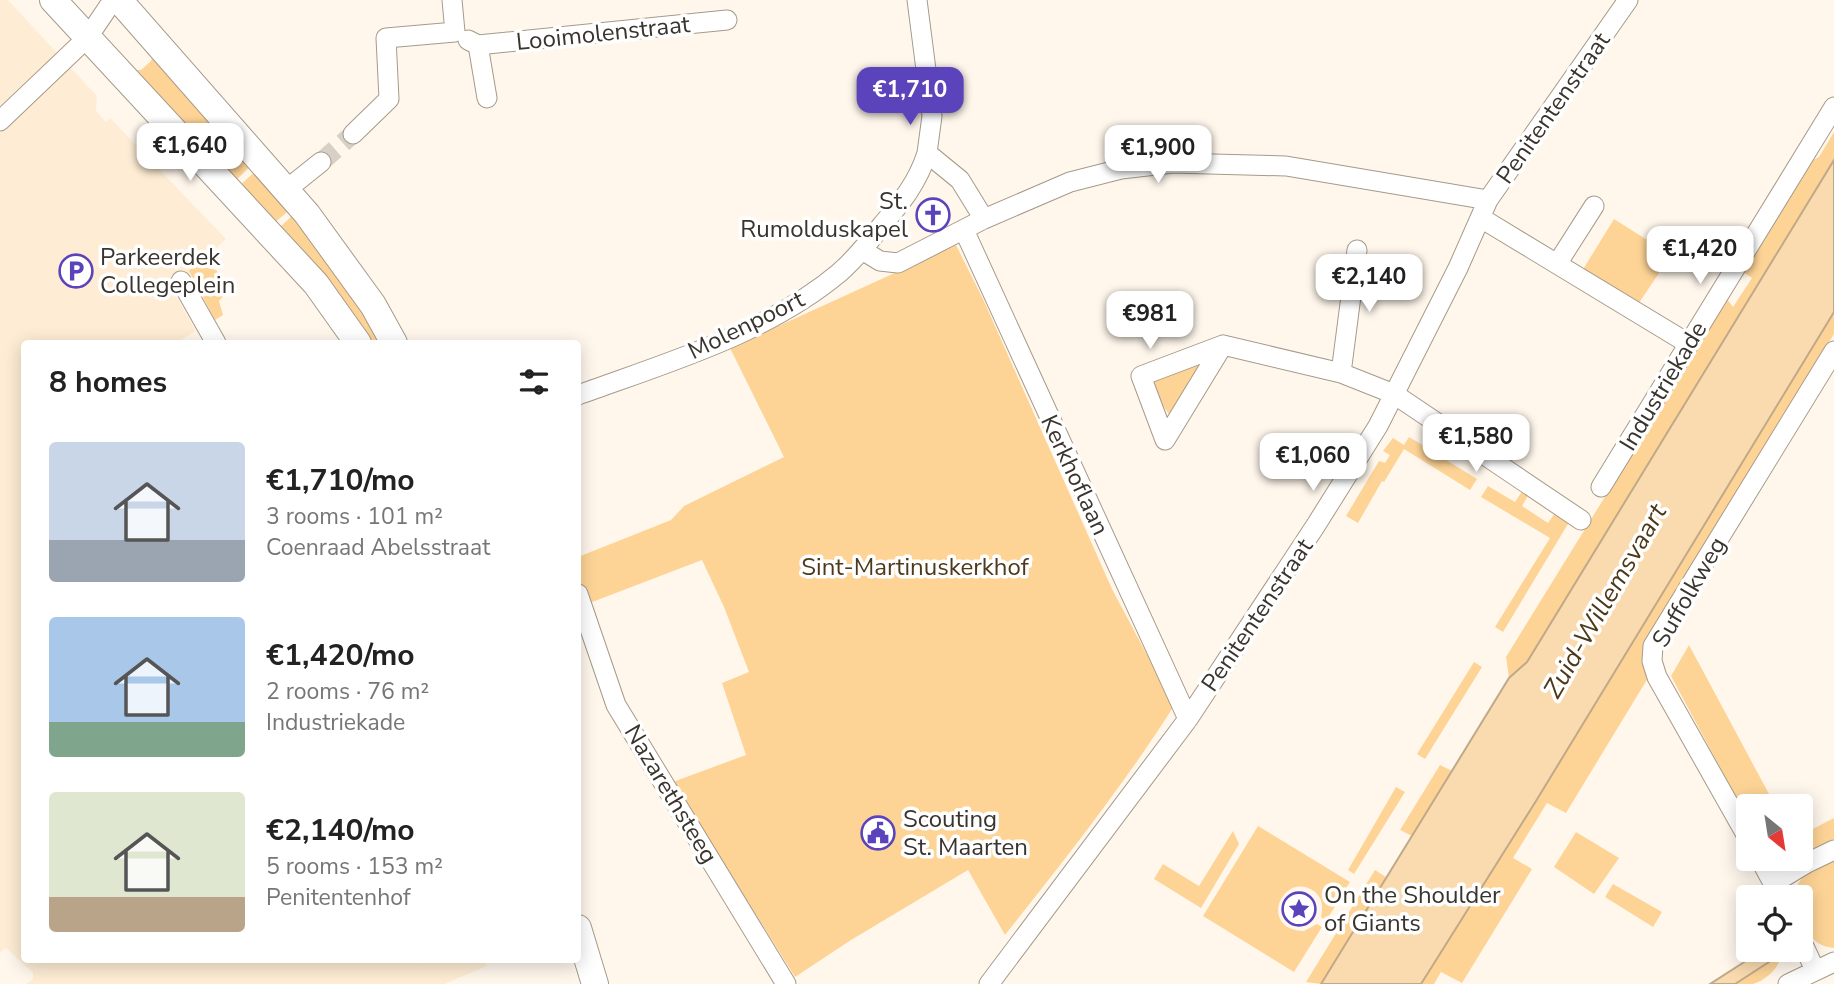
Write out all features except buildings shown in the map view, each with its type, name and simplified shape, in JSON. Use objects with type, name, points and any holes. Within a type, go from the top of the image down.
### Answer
[{"type":"street","points":[[52,0],[316,284],[356,340]]},
{"type":"street","points":[[0,121],[88,37],[113,0]]},
{"type":"street","points":[[118,0],[307,214],[350,271],[392,340]]},
{"type":"street","points":[[452,0],[455,32]]},
{"type":"street","name":"Molenpoort","points":[[581,394],[723,342],[805,298],[840,272],[862,250],[909,191],[921,173],[927,153],[932,116],[917,0]]},
{"type":"street","name":"Penitentenstraat","points":[[989,984],[1188,719],[1316,525],[1378,426],[1485,209],[1628,0]]},
{"type":"street","name":"Looimolenstraat","points":[[478,45],[727,20]]},
{"type":"street","points":[[353,134],[389,99],[386,38],[455,32],[478,45],[487,98]]},
{"type":"street","name":"Industriekade","points":[[1601,487],[1834,107]]},
{"type":"street","points":[[927,153],[960,180],[984,219]]},
{"type":"street","points":[[286,190],[321,162]]},
{"type":"street","points":[[862,250],[880,261],[898,263],[984,219],[1070,182],[1121,169],[1173,163],[1286,166],[1485,209],[1557,264],[1689,344]]},
{"type":"street","points":[[1557,264],[1594,206]]},
{"type":"street","name":"Kerkhoflaan","points":[[964,230],[1188,719]]},
{"type":"street","points":[[1341,373],[1357,250]]},
{"type":"street","points":[[181,281],[214,340]]},
{"type":"street","points":[[1223,345],[1165,440],[1141,376],[1223,345],[1341,373],[1394,394],[1581,520]]},
{"type":"street","name":"Suffolkweg","points":[[1736,817],[1657,677],[1652,661],[1653,646],[1834,351]]},
{"type":"street","name":"Nazarethsteeg","points":[[581,603],[616,705],[786,984]]},
{"type":"street","points":[[1783,885],[1807,863],[1834,850]]},
{"type":"street","points":[[581,938],[595,984]]},
{"type":"street","points":[[1811,962],[1815,970]]},
{"type":"street","points":[[1788,984],[1834,962]]},
{"type":"shaded area","points":[[0,0],[8,0],[97,96],[96,111],[106,122],[110,118],[226,239],[173,290],[196,331],[180,340],[21,340],[21,962],[6,948],[0,953]]},
{"type":"shaded area","points":[[22,963],[485,963],[487,966],[444,984],[26,984],[33,979],[33,973]]},
{"type":"green space","points":[[154,50],[254,163],[233,183],[130,70],[141,70],[151,61]]},
{"type":"green space","points":[[1834,132],[1834,159],[1527,662],[1509,678],[1506,657],[1727,299],[1733,307],[1752,278],[1743,272],[1813,160],[1819,157]]},
{"type":"green space","points":[[259,168],[293,207],[272,225],[238,187]]},
{"type":"green space","points":[[297,211],[386,340],[366,340],[277,230]]},
{"type":"green space","points":[[1614,219],[1671,255],[1637,306],[1582,271]]},
{"type":"green space","name":"Sint-Martinuskerkhof","points":[[956,245],[983,299],[1112,589],[1146,653],[1179,698],[1117,789],[1005,935],[968,870],[795,977],[670,783],[746,755],[722,683],[749,672],[724,607],[702,560],[587,604],[581,587],[581,556],[671,520],[684,506],[784,457],[730,348]]},
{"type":"green space","points":[[201,260],[204,267],[216,270],[225,286],[219,301],[223,315],[215,320],[189,271]]},
{"type":"green space","points":[[1834,312],[1834,334],[1646,641],[1643,660],[1648,678],[1566,813],[1547,803],[1513,858],[1532,869],[1462,983],[1441,972],[1434,984],[1420,984],[1536,800]]},
{"type":"green space","points":[[1199,358],[1204,364],[1172,417],[1160,399],[1154,378]]},
{"type":"green space","points":[[1409,437],[1436,453],[1443,442],[1450,446],[1443,458],[1477,479],[1470,490],[1404,449],[1358,523],[1346,516],[1379,461],[1385,463],[1390,455],[1383,451],[1393,438],[1404,445]]},
{"type":"green space","points":[[1488,486],[1515,502],[1523,490],[1529,494],[1522,506],[1548,523],[1557,510],[1568,520],[1503,632],[1495,627],[1550,538],[1481,497]]},
{"type":"green space","points":[[1689,645],[1769,794],[1736,794],[1736,798],[1671,676]]},
{"type":"green space","points":[[1474,662],[1482,667],[1425,759],[1417,754]]},
{"type":"green space","points":[[1440,765],[1452,771],[1412,836],[1400,830]]},
{"type":"green space","points":[[1396,787],[1405,792],[1354,874],[1348,870]]},
{"type":"green space","points":[[1834,818],[1834,839],[1813,849],[1813,829]]},
{"type":"green space","points":[[1258,826],[1350,882],[1326,921],[1321,917],[1321,901],[1315,892],[1304,887],[1293,888],[1285,893],[1278,911],[1281,921],[1289,928],[1304,931],[1317,924],[1322,927],[1294,972],[1203,916]]},
{"type":"green space","points":[[1233,831],[1239,844],[1201,908],[1154,879],[1163,864],[1199,886]]},
{"type":"green space","points":[[1576,832],[1619,858],[1594,894],[1554,867]]},
{"type":"green space","points":[[1834,860],[1834,948],[1813,938],[1813,885],[1797,885],[1814,869]]},
{"type":"green space","points":[[1375,870],[1386,877],[1321,984],[1306,982]]},
{"type":"green space","points":[[1613,884],[1662,912],[1653,927],[1605,897]]},
{"type":"green space","points":[[1299,896],[1309,900],[1313,910],[1309,920],[1299,924],[1289,920],[1285,910],[1289,900]]},
{"type":"green space","points":[[1769,962],[1778,962],[1764,979],[1753,984],[1735,984]]},
{"type":"water","name":"Zuid-Willemsvaart","points":[[1834,160],[1834,312],[1536,801],[1421,984],[1321,984],[1509,678],[1527,662]]},
{"type":"water","points":[[1744,962],[1769,962],[1735,984],[1710,984]]},
{"type":"tunnel","points":[[321,162],[353,134]]},
{"type":"place","name":"St. Rumolduskapel","points":[[933,215]]},
{"type":"place","name":"Parkeerdek Collegeplein","points":[[76,271]]},
{"type":"place","name":"Scouting St. Maarten","points":[[878,833]]},
{"type":"place","name":"On the Shoulder of Giants","points":[[1299,909]]}]
